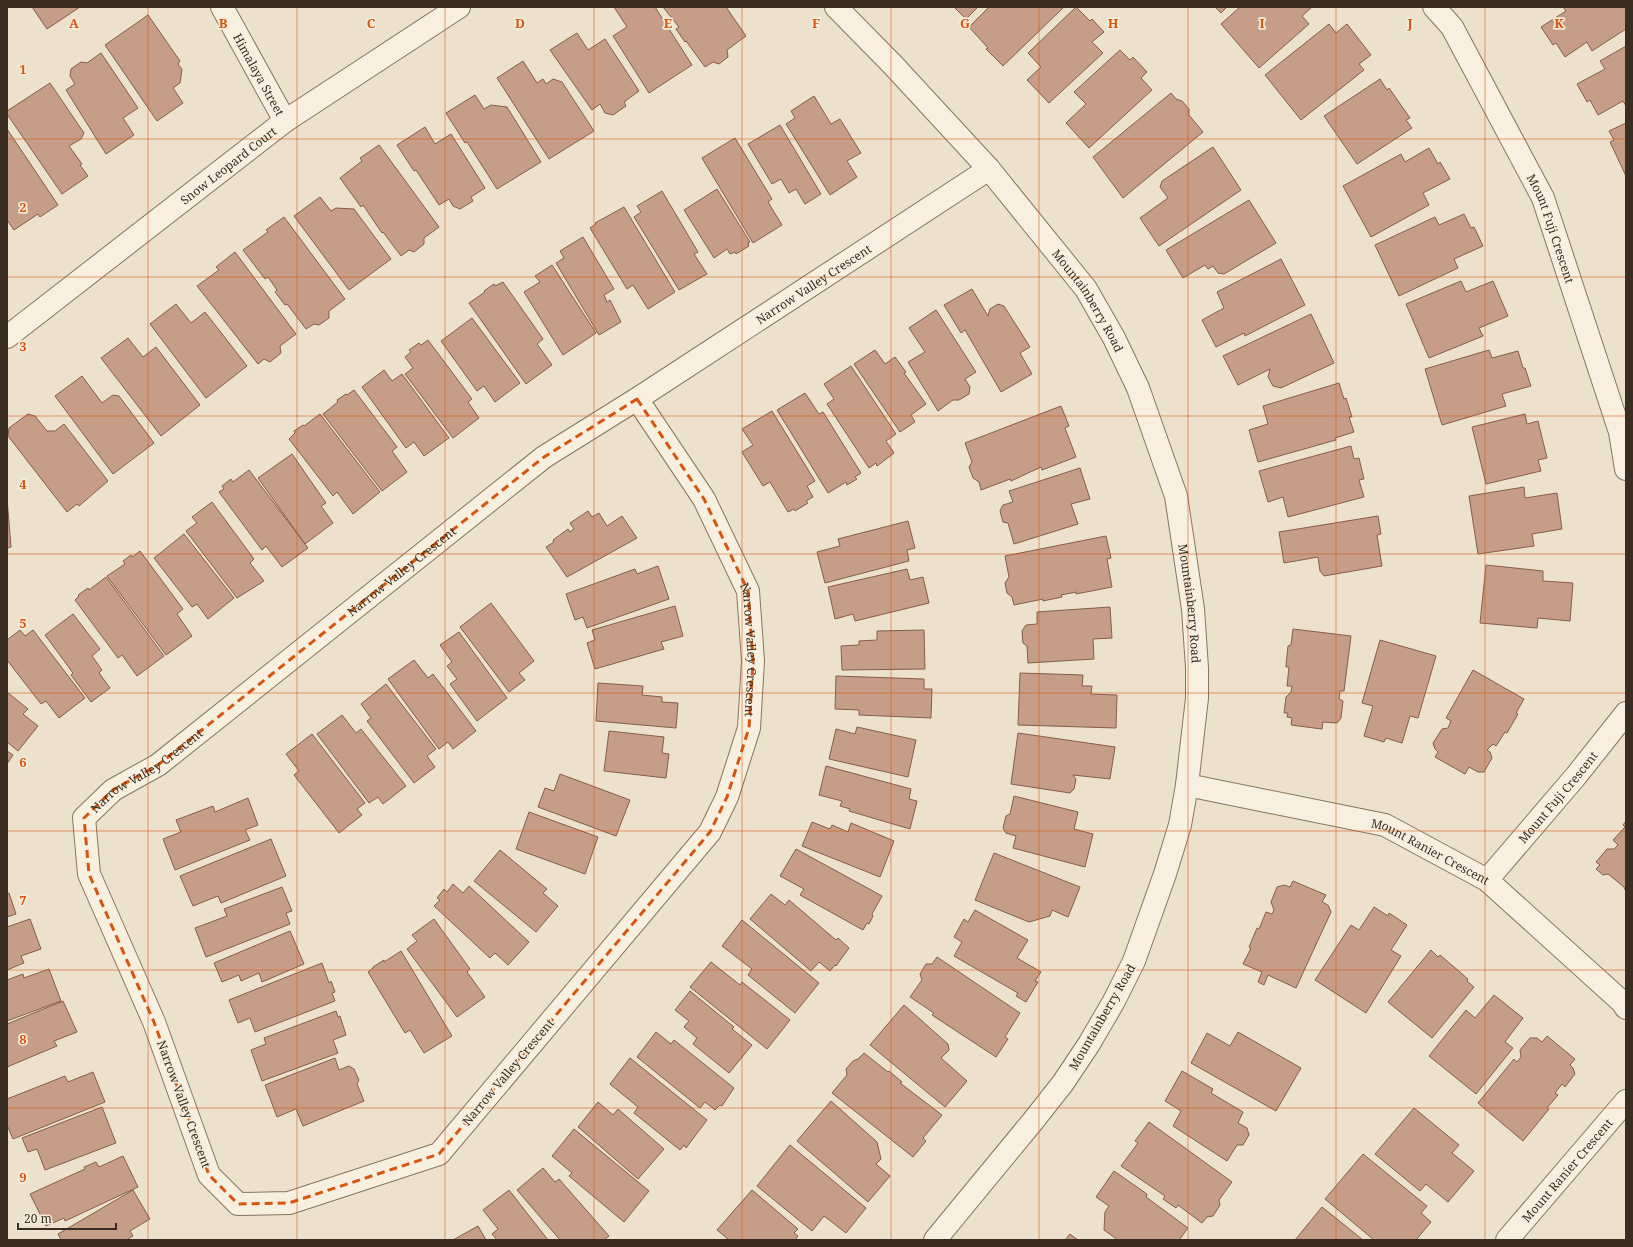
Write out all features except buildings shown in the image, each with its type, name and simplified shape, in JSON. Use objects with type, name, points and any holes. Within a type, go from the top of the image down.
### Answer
[{"type":"street","name":"Himalaya Street","points":[[222,7],[285,121]]},
{"type":"street","name":"Snow Leopard Court","points":[[7,337],[285,121],[459,7]]},
{"type":"street","name":"Mountainberry Road","points":[[836,7],[893,65],[989,169],[1086,289],[1095,303],[1138,388],[1176,496],[1193,609],[1197,661],[1197,698],[1187,785],[1180,825],[1165,874],[1134,961],[1089,1044],[1063,1083],[935,1240]]},
{"type":"street","name":"Mount Fuji Crescent","points":[[1434,7],[1452,27],[1543,198],[1620,432],[1626,469]]},
{"type":"street","name":"Narrow Valley Crescent","points":[[638,399],[704,499],[748,591],[753,661],[749,728],[728,797],[710,832],[438,1154],[289,1203],[238,1204],[209,1175],[154,1022],[89,874],[84,818],[113,790],[158,765],[544,458],[638,399],[989,169]]},
{"type":"street","name":"Mount Fuji Crescent","points":[[1487,880],[1576,776],[1626,713]]},
{"type":"street","name":"Mount Ranier Crescent","points":[[1187,785],[1385,825],[1487,880],[1622,1002],[1626,1008]]},
{"type":"street","name":"Mount Ranier Crescent","points":[[1507,1240],[1626,1101]]},
{"type":"highlighted area","points":[[637,399],[704,499],[748,591],[753,661],[749,728],[727,797],[710,832],[439,1154],[289,1203],[238,1204],[209,1175],[154,1022],[89,874],[84,818],[113,790],[158,765],[544,457]]}]
